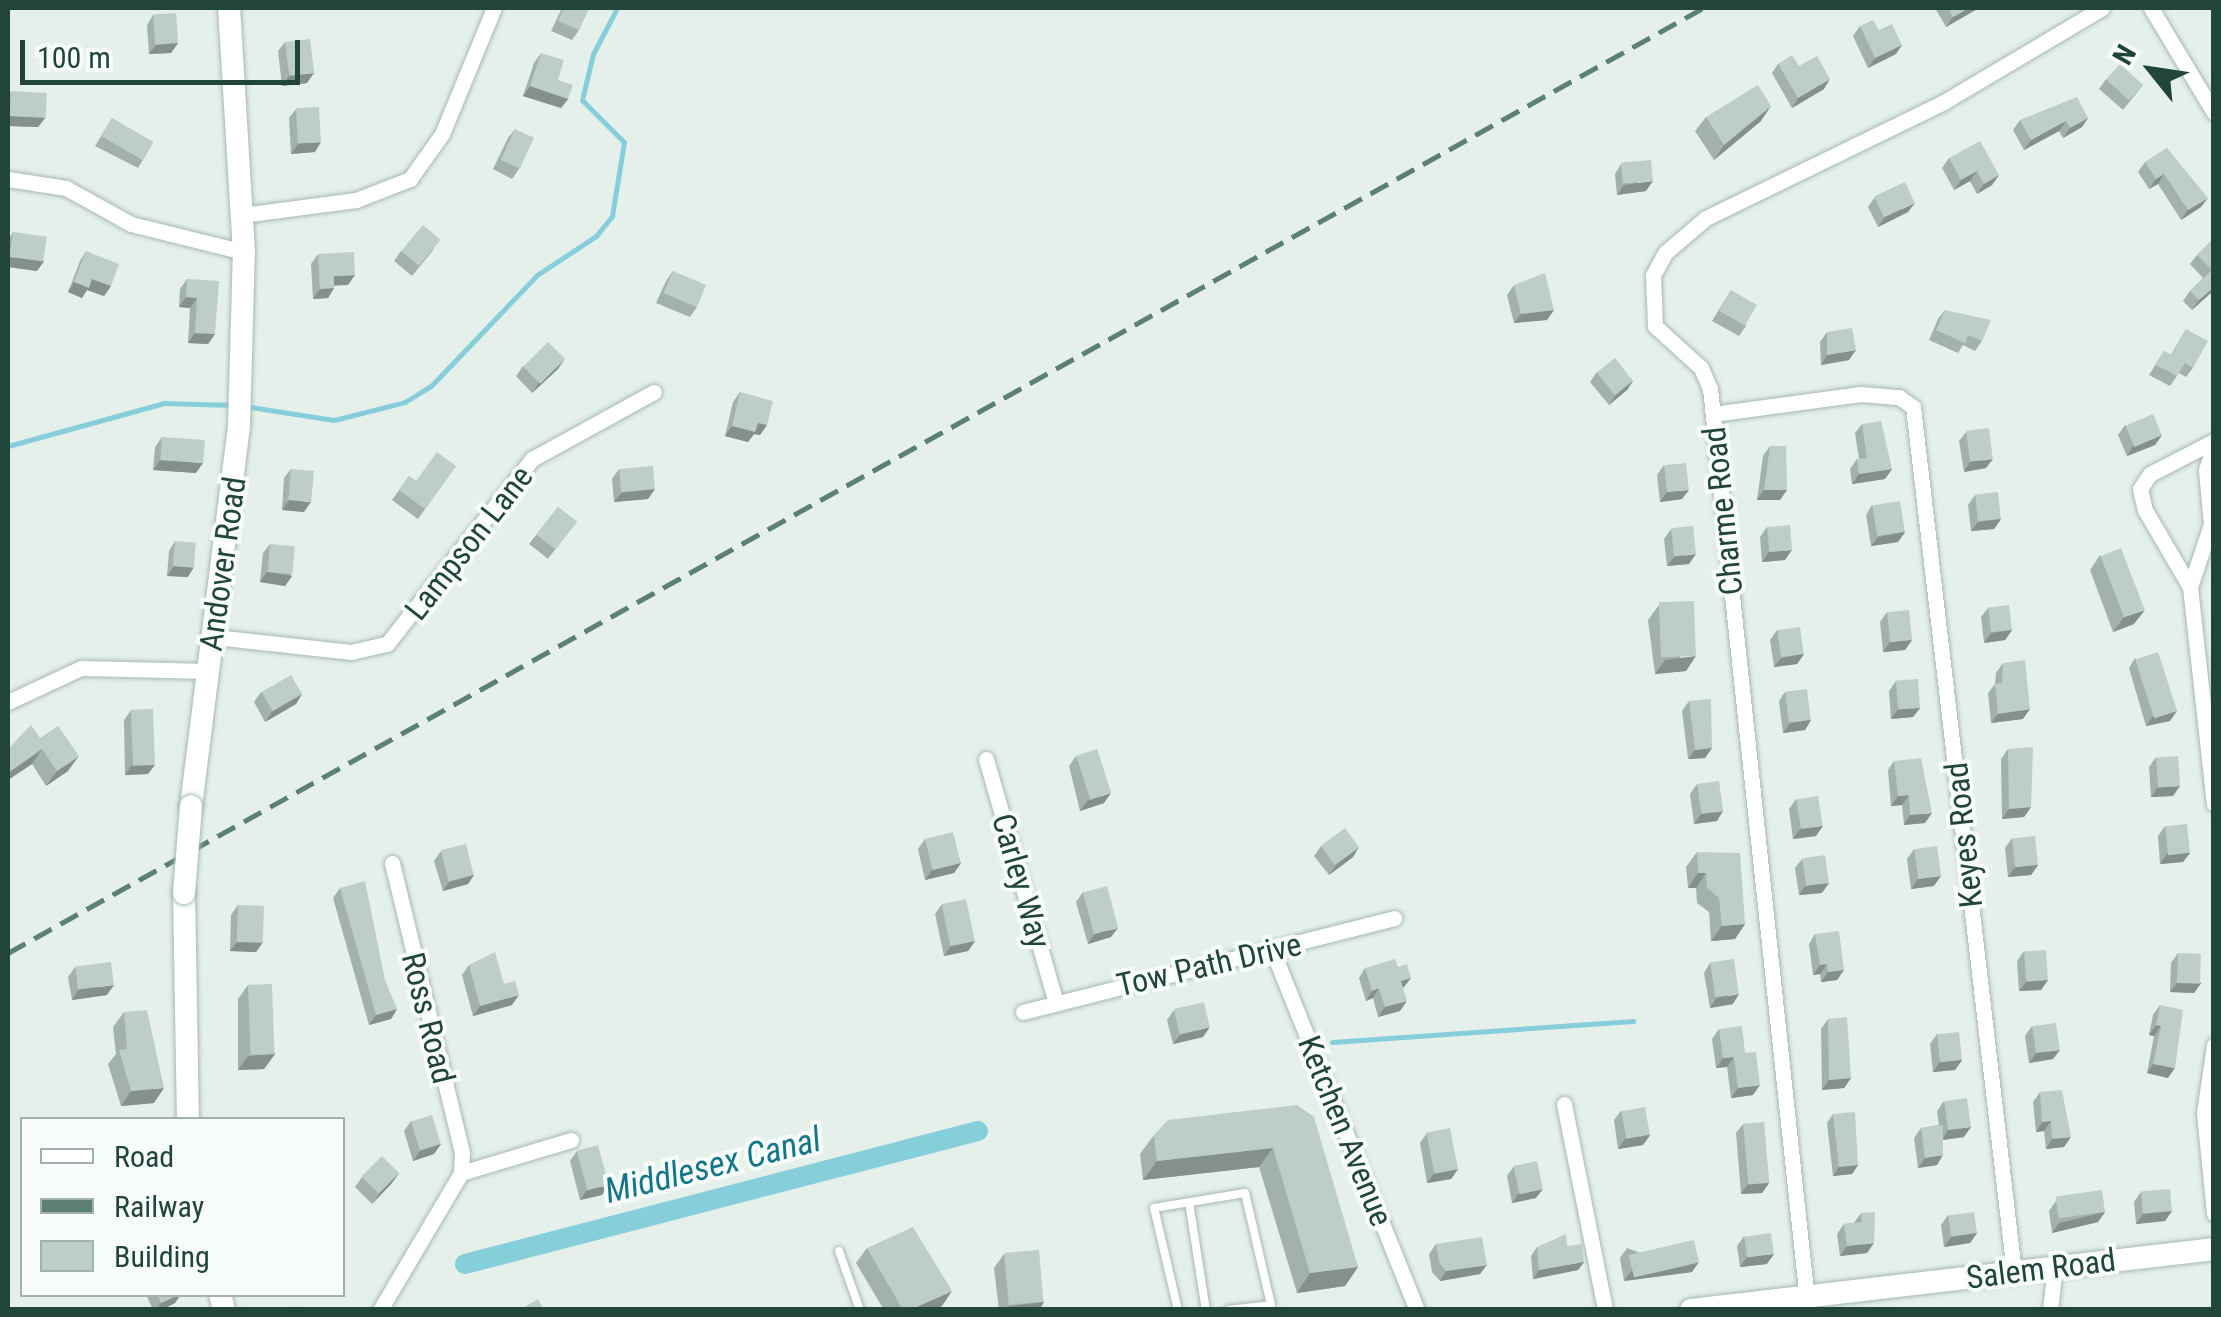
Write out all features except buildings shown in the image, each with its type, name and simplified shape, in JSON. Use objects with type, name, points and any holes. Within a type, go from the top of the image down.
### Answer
[{"type":"main road","name":"Andover Road","points":[[188,1117],[184,893],[191,806],[239,426],[241,380],[244,252],[229,8]]},
{"type":"main road","name":"Salem Road","points":[[1691,1310],[1808,1303],[2014,1272],[2214,1249]]},
{"type":"street","points":[[242,214],[356,200],[410,179],[442,134],[494,8]]},
{"type":"street","name":"Charme Road","points":[[1808,1303],[1713,414],[1702,368],[1664,337],[1651,314],[1653,275],[1666,252],[1727,206],[1908,121],[2102,8]]},
{"type":"street","points":[[2152,8],[2214,113]]},
{"type":"street","points":[[8,178],[66,188],[131,224],[244,252]]},
{"type":"street","name":"Lampson Lane","points":[[214,637],[350,652],[387,644],[532,460],[654,392]]},
{"type":"street","name":"Keyes Road","points":[[1713,414],[1837,395],[1908,401],[1917,417],[2014,1272]]},
{"type":"street","points":[[2190,586],[2141,503],[2140,489],[2150,474],[2214,442]]},
{"type":"street","points":[[2214,442],[2206,470],[2210,524],[2190,586],[2214,804]]},
{"type":"street","points":[[8,702],[40,682],[91,667],[208,672]]},
{"type":"street","name":"Carley Way","points":[[986,759],[1056,1003]]},
{"type":"street","name":"Ross Road","points":[[392,863],[462,1152],[462,1173]]},
{"type":"street","name":"Tow Path Drive","points":[[1023,1012],[1263,947],[1273,952],[1394,918]]},
{"type":"street","name":"Ketchen Avenue","points":[[1273,952],[1417,1310]]},
{"type":"street","points":[[2214,1046],[2204,1113],[2214,1214]]},
{"type":"street","points":[[1564,1104],[1605,1310]]},
{"type":"street","points":[[380,1310],[462,1173],[572,1140]]},
{"type":"street","points":[[2050,1310],[2055,1267]]},
{"type":"lane","points":[[1178,1310],[1154,1208],[1245,1193],[1271,1305],[1228,1310]]},
{"type":"lane","points":[[1189,1202],[1206,1310]]},
{"type":"lane","points":[[839,1251],[860,1310]]},
{"type":"waterway","points":[[244,406],[334,420],[405,402],[431,386],[537,275],[596,236],[612,216],[624,142],[582,100],[593,54],[617,8]]},
{"type":"waterway","points":[[8,446],[164,403],[233,405]]},
{"type":"waterway","points":[[1332,1042],[1633,1021]]},
{"type":"waterway","name":"Middlesex Canal","points":[[465,1264],[978,1131]]},
{"type":"railway","points":[[8,953],[1703,8]]}]
